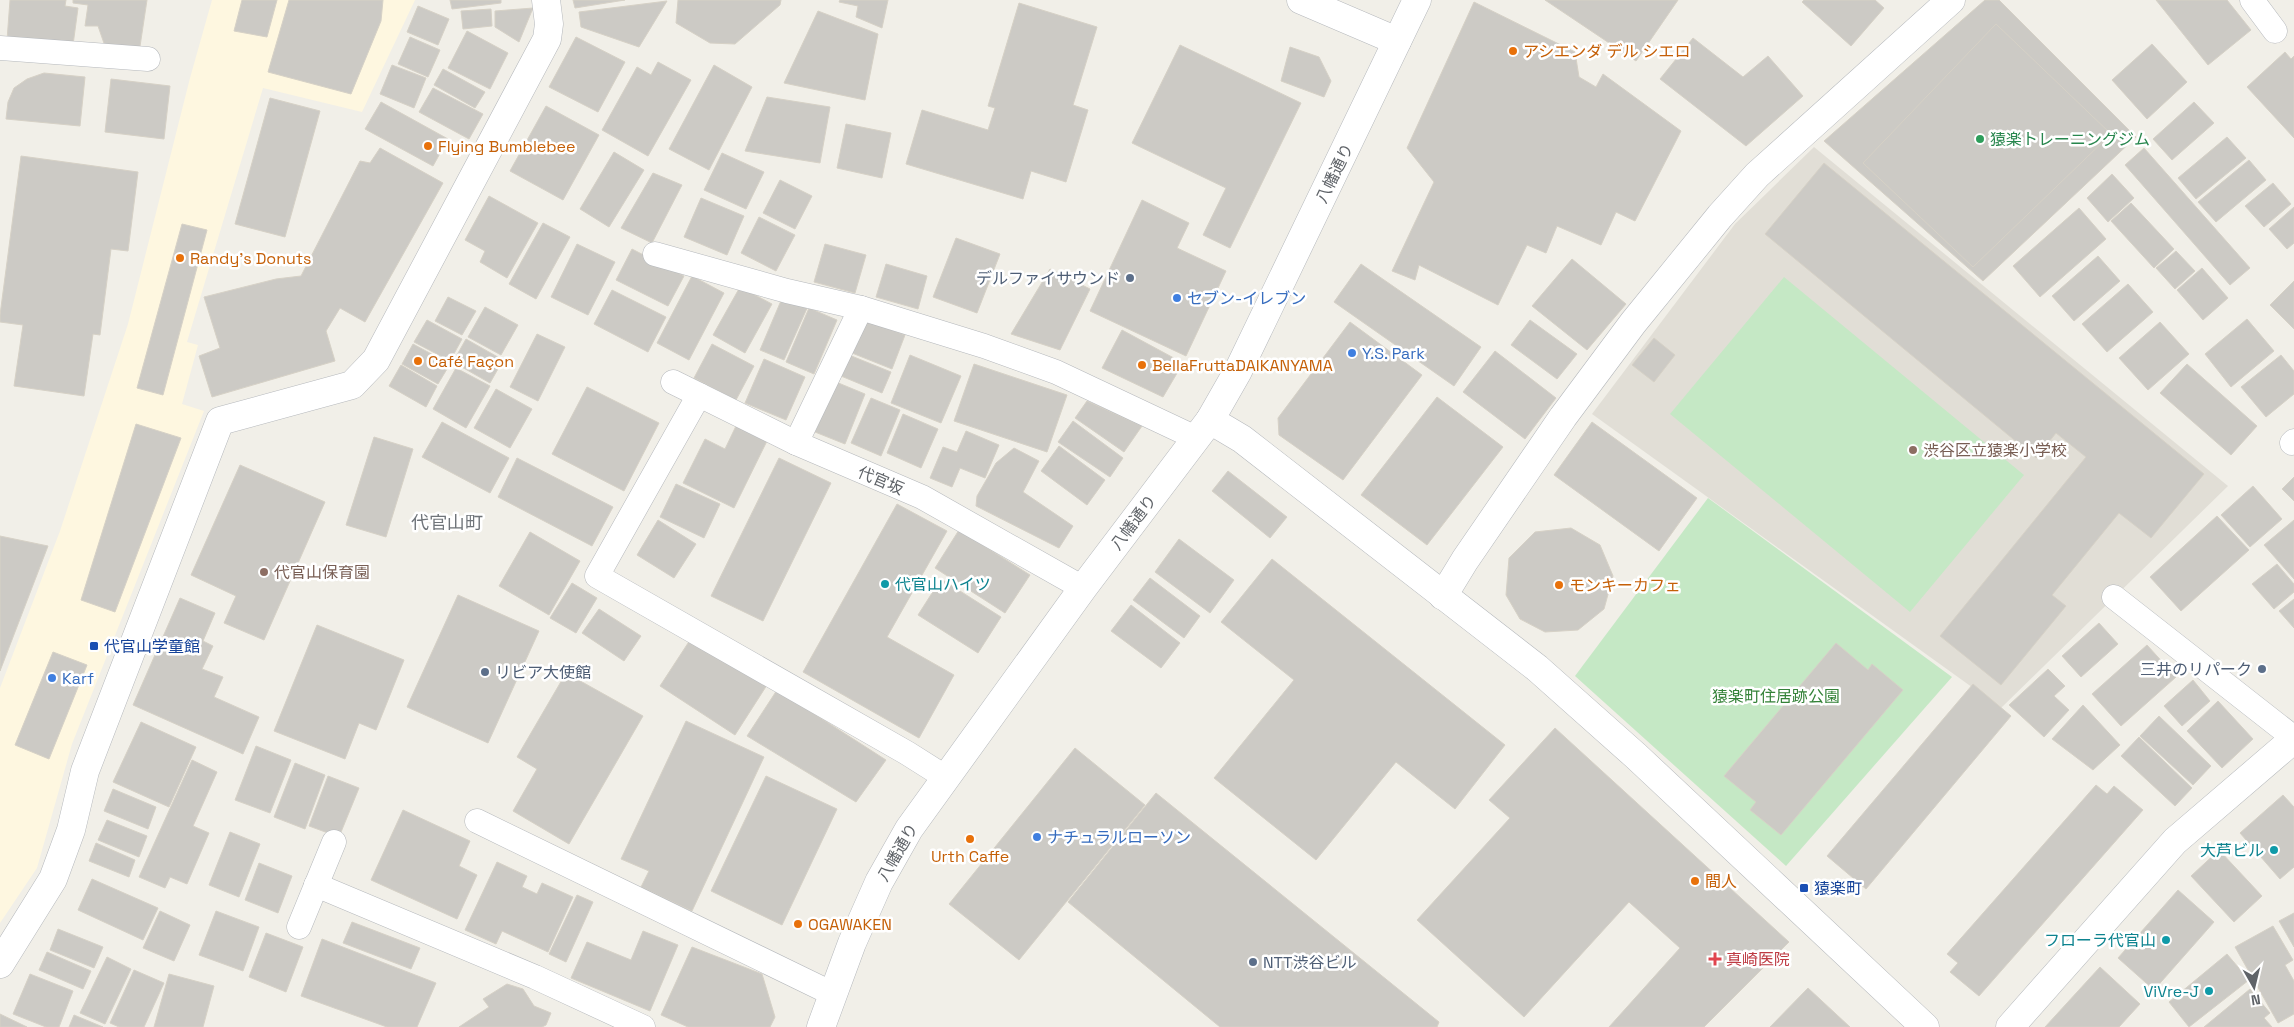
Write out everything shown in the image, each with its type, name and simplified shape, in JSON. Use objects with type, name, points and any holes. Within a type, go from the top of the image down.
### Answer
[{"type":"street","points":[[0,964],[53,879],[71,830],[85,771],[220,421],[352,385],[376,360],[547,39],[549,24],[546,0]]},
{"type":"street","points":[[1301,0],[1397,41]]},
{"type":"street","name":"八幡通り","points":[[821,1027],[878,882],[909,829],[1083,588],[1203,429],[1238,371],[1417,0]]},
{"type":"street","points":[[1443,596],[1465,560],[1563,417],[1633,323],[1720,216],[1757,175],[1951,0]]},
{"type":"street","points":[[1203,429],[1242,439],[1544,674],[1636,756],[1926,1027]]},
{"type":"street","points":[[2010,1027],[2175,841],[2294,738]]},
{"type":"lane","points":[[2252,0],[2275,30]]},
{"type":"lane","points":[[0,48],[148,59]]},
{"type":"lane","points":[[655,254],[787,291],[861,308],[984,346],[1203,429]]},
{"type":"lane","points":[[796,443],[861,308]]},
{"type":"lane","name":"代官坂","points":[[673,382],[796,443],[922,497],[1083,588]]},
{"type":"lane","points":[[699,395],[597,576],[898,748],[945,777]]},
{"type":"lane","points":[[2114,597],[2294,738]]},
{"type":"lane","points":[[477,820],[833,994]]},
{"type":"lane","points":[[299,927],[334,842]]},
{"type":"lane","points":[[316,885],[535,977],[643,1027]]},
{"type":"shaded area","points":[[212,0],[415,0],[362,112],[263,88],[187,342],[198,345],[182,404],[204,411],[72,744],[37,868],[0,923],[0,688],[60,531],[128,324],[190,78]]},
{"type":"shaded area","name":"渋谷区立猿楽小学校","points":[[1814,147],[2228,486],[2001,708],[1592,414],[1735,224]]},
{"type":"green space","points":[[1784,277],[2024,475],[1910,612],[1670,414]]},
{"type":"green space","name":"猿楽町住居跡公園","points":[[1708,498],[1952,677],[1786,866],[1575,676]]},
{"type":"building","points":[[10,0],[66,0],[65,6],[78,8],[73,45],[7,40]]},
{"type":"building","points":[[73,0],[147,0],[139,53],[106,49],[98,26],[85,26],[88,5],[73,3]]},
{"type":"building","points":[[242,0],[277,0],[267,37],[234,31]]},
{"type":"building","points":[[289,0],[383,0],[381,21],[351,94],[268,72]]},
{"type":"building","points":[[450,0],[501,0],[501,3],[452,9]]},
{"type":"building","points":[[573,0],[625,0],[575,8]]},
{"type":"building","points":[[678,0],[781,0],[780,5],[735,44],[710,43],[676,23]]},
{"type":"building","points":[[840,0],[888,0],[882,28],[856,17],[858,6],[839,2]]},
{"type":"building","points":[[1545,0],[1678,0],[1636,61]]},
{"type":"building","points":[[1804,0],[1875,0],[1884,8],[1851,46],[1802,2]]},
{"type":"building","name":"猿楽トレーニングジム","points":[[1985,0],[1999,0],[2136,137],[1983,281],[1824,141]]},
{"type":"building","points":[[2156,0],[2227,0],[2251,30],[2208,65]]},
{"type":"building","points":[[667,1],[639,47],[581,27],[579,12]]},
{"type":"building","points":[[1474,2],[1575,52],[1579,77],[1596,87],[1603,74],[1681,131],[1635,221],[1616,212],[1601,245],[1557,226],[1546,253],[1527,245],[1498,305],[1419,265],[1415,280],[1392,271],[1434,182],[1407,148]]},
{"type":"building","points":[[1019,3],[1097,27],[1073,105],[1088,110],[1066,182],[1031,171],[1023,199],[906,164],[922,110],[988,130],[995,108],[988,106]]},
{"type":"building","points":[[418,6],[449,19],[438,45],[407,32]]},
{"type":"building","points":[[533,8],[519,42],[495,27],[495,11]]},
{"type":"building","points":[[491,9],[492,26],[463,29],[461,11]]},
{"type":"building","points":[[818,11],[878,34],[865,100],[784,83]]},
{"type":"building","name":"猿楽トレーニングジム","points":[[1996,24],[2111,134],[1973,267],[1863,163]]},
{"type":"building","points":[[467,31],[508,53],[490,89],[448,68]]},
{"type":"building","points":[[410,37],[440,50],[428,77],[398,64]]},
{"type":"building","points":[[576,37],[625,62],[598,112],[549,87]]},
{"type":"building","points":[[1693,38],[1743,77],[1768,56],[1803,96],[1746,146],[1660,79]]},
{"type":"building","points":[[2152,44],[2187,82],[2147,119],[2112,80]]},
{"type":"building","points":[[1180,45],[1301,103],[1230,248],[1203,235],[1226,188],[1132,143]]},
{"type":"building","points":[[1290,47],[1319,57],[1331,81],[1324,97],[1281,81]]},
{"type":"building","points":[[2285,52],[2291,59],[2294,56],[2294,138],[2247,87]]},
{"type":"building","points":[[658,62],[691,80],[648,156],[602,130],[637,67],[651,75]]},
{"type":"building","points":[[392,65],[426,78],[414,108],[380,94]]},
{"type":"building","points":[[714,65],[752,87],[709,170],[669,149]]},
{"type":"building","points":[[443,69],[485,92],[475,108],[434,85]]},
{"type":"building","points":[[44,73],[85,77],[80,126],[6,119],[8,102],[14,88],[27,79]]},
{"type":"building","points":[[111,79],[170,86],[164,139],[105,132]]},
{"type":"building","points":[[433,88],[483,114],[469,139],[419,112]]},
{"type":"building","points":[[767,97],[830,107],[820,163],[745,151]]},
{"type":"building","points":[[270,98],[320,111],[285,237],[235,224]]},
{"type":"building","points":[[381,102],[448,139],[433,166],[365,129]]},
{"type":"building","points":[[2194,102],[2214,123],[2172,160],[2153,139]]},
{"type":"building","points":[[546,106],[599,135],[563,200],[510,171]]},
{"type":"building","points":[[846,124],[891,133],[882,178],[837,168]]},
{"type":"building","points":[[2227,137],[2246,158],[2196,199],[2178,178]]},
{"type":"building","points":[[380,148],[443,183],[365,322],[340,308],[326,331],[335,361],[212,397],[199,356],[220,348],[204,297],[276,279],[301,276],[360,161],[370,163]]},
{"type":"building","points":[[2144,148],[2250,268],[2230,285],[2125,165]]},
{"type":"building","points":[[614,152],[644,170],[609,227],[580,209]]},
{"type":"building","points":[[722,153],[764,172],[746,209],[704,190]]},
{"type":"building","points":[[21,156],[138,172],[128,251],[111,249],[100,335],[93,334],[84,396],[14,386],[23,325],[0,322],[0,315]]},
{"type":"building","points":[[2249,160],[2266,180],[2216,222],[2198,202]]},
{"type":"building","name":"渋谷区立猿楽小学校","points":[[1824,163],[2204,474],[2151,538],[2119,513],[2052,595],[2066,606],[2001,685],[1940,636],[2086,457],[2056,433],[2036,458],[1765,234]]},
{"type":"building","points":[[653,173],[682,185],[652,243],[621,228]]},
{"type":"building","points":[[2112,174],[2134,198],[2108,222],[2087,198]]},
{"type":"building","points":[[780,180],[812,196],[795,229],[763,213]]},
{"type":"building","points":[[2273,183],[2291,204],[2264,227],[2245,206]]},
{"type":"building","points":[[489,196],[538,223],[507,278],[480,262],[485,251],[465,240]]},
{"type":"building","points":[[701,198],[744,216],[727,255],[684,237]]},
{"type":"building","points":[[1142,200],[1189,223],[1177,248],[1226,271],[1186,356],[1090,311]]},
{"type":"building","points":[[2131,203],[2174,249],[2154,268],[2111,221]]},
{"type":"building","points":[[2294,207],[2294,243],[2287,249],[2269,229]]},
{"type":"building","points":[[2079,208],[2106,239],[2040,297],[2013,266]]},
{"type":"building","points":[[759,217],[795,235],[776,271],[741,253]]},
{"type":"building","points":[[543,223],[570,237],[536,299],[509,284]]},
{"type":"building","points":[[182,224],[207,230],[163,395],[137,388]]},
{"type":"building","points":[[956,238],[1000,254],[977,313],[933,297]]},
{"type":"building","points":[[577,244],[615,262],[588,315],[551,297]]},
{"type":"building","points":[[825,244],[866,255],[855,293],[814,282]]},
{"type":"building","points":[[632,249],[684,276],[668,306],[616,280]]},
{"type":"building","points":[[2176,251],[2195,271],[2175,289],[2156,268]]},
{"type":"building","points":[[2098,256],[2120,281],[2074,321],[2052,296]]},
{"type":"building","points":[[1572,259],[1626,304],[1587,350],[1532,306]]},
{"type":"building","points":[[886,264],[927,276],[918,309],[876,297]]},
{"type":"building","points":[[1361,264],[1481,347],[1454,386],[1334,302]]},
{"type":"building","points":[[2202,268],[2228,298],[2203,320],[2177,290]]},
{"type":"building","points":[[1050,269],[1090,289],[1060,350],[1011,334]]},
{"type":"building","points":[[692,276],[724,293],[689,360],[657,343]]},
{"type":"building","points":[[2294,281],[2294,329],[2270,305]]},
{"type":"building","points":[[2128,284],[2153,312],[2107,352],[2082,324]]},
{"type":"building","points":[[740,287],[772,304],[745,353],[713,335]]},
{"type":"building","points":[[612,290],[666,317],[648,352],[594,324]]},
{"type":"building","points":[[783,296],[808,306],[784,360],[760,350]]},
{"type":"building","points":[[448,297],[476,311],[462,335],[435,321]]},
{"type":"building","points":[[485,307],[518,325],[501,355],[468,337]]},
{"type":"building","points":[[809,308],[837,320],[814,374],[786,362]]},
{"type":"building","points":[[2247,319],[2274,351],[2231,387],[2205,354]]},
{"type":"building","points":[[427,320],[462,339],[450,361],[414,342]]},
{"type":"building","points":[[865,320],[905,335],[892,369],[852,353]]},
{"type":"building","points":[[1530,320],[1577,354],[1557,379],[1511,345]]},
{"type":"building","points":[[1350,322],[1422,375],[1343,480],[1279,435],[1278,418]]},
{"type":"building","points":[[2160,322],[2189,354],[2148,390],[2119,358]]},
{"type":"building","name":"BellaFruttaDAIKANYAMA","points":[[1122,330],[1183,363],[1163,397],[1102,368]]},
{"type":"building","points":[[537,334],[565,347],[538,401],[510,387]]},
{"type":"building","points":[[1654,338],[1675,355],[1654,382],[1632,365]]},
{"type":"building","points":[[466,339],[503,360],[490,383],[453,362]]},
{"type":"building","points":[[413,344],[450,364],[438,384],[402,364]]},
{"type":"building","points":[[712,344],[754,366],[736,400],[694,378]]},
{"type":"building","points":[[1495,351],[1556,398],[1525,439],[1463,392]]},
{"type":"building","points":[[849,355],[891,372],[882,393],[841,376]]},
{"type":"building","points":[[910,355],[961,376],[941,423],[891,403]]},
{"type":"building","points":[[2281,355],[2294,371],[2294,394],[2266,417],[2241,387]]},
{"type":"building","points":[[764,359],[805,377],[786,420],[745,403]]},
{"type":"building","points":[[974,364],[1067,395],[1047,452],[954,421]]},
{"type":"building","points":[[2187,364],[2257,426],[2231,455],[2160,393]]},
{"type":"building","points":[[401,365],[437,386],[426,407],[389,386]]},
{"type":"building","points":[[456,368],[490,386],[466,428],[433,409]]},
{"type":"building","points":[[836,382],[865,394],[845,444],[815,432]]},
{"type":"building","points":[[587,387],[659,423],[624,491],[552,454]]},
{"type":"building","points":[[496,389],[532,409],[510,448],[474,428]]},
{"type":"building","points":[[1437,397],[1503,447],[1427,545],[1361,495]]},
{"type":"building","points":[[871,398],[900,410],[881,456],[851,443]]},
{"type":"building","points":[[1087,401],[1142,426],[1124,452],[1075,418]]},
{"type":"building","points":[[903,414],[938,429],[921,468],[887,453]]},
{"type":"building","points":[[1073,421],[1123,458],[1110,477],[1058,442]]},
{"type":"building","points":[[442,422],[509,458],[490,493],[422,457]]},
{"type":"building","points":[[1592,422],[1697,498],[1659,551],[1554,475]]},
{"type":"building","points":[[136,424],[181,438],[115,612],[81,600]]},
{"type":"building","points":[[736,426],[767,441],[734,508],[683,483],[705,439],[725,449]]},
{"type":"building","points":[[966,431],[999,445],[985,478],[960,468],[952,487],[930,478],[943,447],[957,452]]},
{"type":"building","points":[[374,437],[413,449],[386,537],[346,525]]},
{"type":"building","points":[[1059,446],[1105,480],[1087,505],[1041,471]]},
{"type":"building","points":[[1014,448],[1039,461],[1023,492],[1073,526],[1059,548],[976,506],[977,496],[996,463]]},
{"type":"building","points":[[517,458],[613,507],[592,546],[498,497]]},
{"type":"building","points":[[779,458],[831,483],[763,621],[711,596]]},
{"type":"building","points":[[240,465],[325,502],[264,640],[224,623],[236,596],[191,575]]},
{"type":"building","points":[[1228,471],[1287,517],[1270,538],[1212,491]]},
{"type":"building","points":[[2294,477],[2294,501],[2282,489]]},
{"type":"building","points":[[676,484],[720,504],[704,538],[660,517]]},
{"type":"building","points":[[2253,486],[2282,519],[2250,547],[2221,515]]},
{"type":"building","name":"代官山ハイツ","points":[[897,504],[947,531],[887,637],[954,675],[919,738],[803,672]]},
{"type":"building","points":[[2217,516],[2249,550],[2181,611],[2150,577]]},
{"type":"building","points":[[658,520],[696,544],[674,578],[637,555]]},
{"type":"building","points":[[2294,520],[2294,579],[2264,545]]},
{"type":"building","name":"モンキーカフェ","points":[[1571,528],[1600,545],[1613,576],[1604,609],[1578,630],[1545,632],[1520,619],[1506,595],[1509,558],[1535,532]]},
{"type":"building","points":[[959,530],[1030,575],[1005,613],[935,568]]},
{"type":"building","points":[[530,532],[580,561],[549,615],[499,586]]},
{"type":"building","points":[[0,536],[48,546],[0,671]]},
{"type":"building","points":[[1179,539],[1234,580],[1210,613],[1155,572]]},
{"type":"building","points":[[1272,559],[1505,745],[1455,809],[1396,762],[1316,860],[1214,778],[1294,680],[1221,622]]},
{"type":"building","points":[[2277,564],[2294,584],[2294,592],[2274,609],[2252,584]]},
{"type":"building","points":[[1150,578],[1200,616],[1184,638],[1133,600]]},
{"type":"building","points":[[941,579],[1001,617],[978,653],[918,615]]},
{"type":"building","points":[[572,583],[597,598],[576,633],[550,618]]},
{"type":"building","points":[[458,595],[539,631],[488,743],[407,707]]},
{"type":"building","points":[[180,598],[215,613],[203,641],[213,646],[202,669],[223,677],[214,697],[259,717],[243,754],[133,705]]},
{"type":"building","points":[[2294,599],[2294,628],[2279,611]]},
{"type":"building","points":[[1131,605],[1180,643],[1161,668],[1111,631]]},
{"type":"building","points":[[599,609],[641,636],[624,661],[582,633]]},
{"type":"building","points":[[2099,623],[2118,644],[2081,677],[2062,656]]},
{"type":"building","points":[[317,625],[404,660],[376,730],[359,723],[345,759],[274,731]]},
{"type":"building","points":[[692,637],[767,685],[735,735],[660,686]]},
{"type":"building","points":[[1836,643],[1868,670],[1872,664],[1903,690],[1781,835],[1750,810],[1756,802],[1724,776]]},
{"type":"building","points":[[2147,645],[2176,677],[2121,726],[2092,694]]},
{"type":"building","points":[[53,652],[87,665],[49,759],[15,745]]},
{"type":"building","points":[[2048,669],[2065,686],[2054,696],[2069,710],[2044,737],[2009,705]]},
{"type":"building","points":[[566,673],[643,716],[569,844],[513,811],[537,769],[517,757]]},
{"type":"building","points":[[2193,680],[2210,701],[2182,726],[2164,706]]},
{"type":"building","points":[[1973,684],[2011,716],[1866,889],[1827,856]]},
{"type":"building","points":[[777,690],[886,760],[856,802],[747,736]]},
{"type":"building","points":[[2218,701],[2253,739],[2222,768],[2187,731]]},
{"type":"building","points":[[2083,705],[2120,745],[2093,770],[2052,739]]},
{"type":"building","points":[[2159,716],[2211,766],[2193,785],[2140,736]]},
{"type":"building","points":[[686,721],[764,757],[692,911],[641,887],[649,871],[621,859]]},
{"type":"building","points":[[141,722],[196,747],[169,807],[113,782]]},
{"type":"building","points":[[1555,728],[1789,942],[1704,1027],[1609,1027],[1680,948],[1629,902],[1524,1017],[1417,920],[1510,818],[1489,800]]},
{"type":"building","points":[[2139,737],[2192,788],[2175,806],[2121,756]]},
{"type":"building","points":[[256,746],[291,760],[270,813],[235,800]]},
{"type":"building","points":[[1075,748],[1145,805],[1019,960],[949,904]]},
{"type":"building","points":[[192,760],[217,772],[193,826],[209,833],[187,884],[170,877],[165,888],[139,877]]},
{"type":"building","points":[[295,763],[325,775],[305,829],[274,817]]},
{"type":"building","points":[[328,776],[359,788],[339,837],[309,826]]},
{"type":"building","points":[[766,776],[837,809],[782,925],[711,891]]},
{"type":"building","points":[[2096,785],[2107,794],[2114,786],[2143,810],[1979,996],[1950,972],[1958,963],[1947,954]]},
{"type":"building","points":[[113,789],[156,807],[148,829],[104,811]]},
{"type":"building","name":"NTT渋谷ビル","points":[[1156,793],[1439,1022],[1437,1027],[1220,1027],[1068,902]]},
{"type":"building","name":"大芦ビル","points":[[2283,795],[2294,807],[2294,867],[2280,879],[2240,833]]},
{"type":"building","points":[[403,810],[470,841],[459,866],[477,875],[457,919],[371,880]]},
{"type":"building","points":[[107,820],[147,836],[139,857],[98,840]]},
{"type":"building","points":[[230,832],[260,844],[239,897],[209,885]]},
{"type":"building","points":[[96,843],[135,860],[129,877],[89,861]]},
{"type":"building","points":[[2219,850],[2262,896],[2234,922],[2191,876]]},
{"type":"building","points":[[497,862],[527,876],[522,887],[537,894],[542,883],[573,897],[548,952],[502,931],[496,944],[465,930]]},
{"type":"building","points":[[259,863],[292,876],[278,913],[245,900]]},
{"type":"building","points":[[92,879],[158,908],[143,940],[78,910]]},
{"type":"building","name":"フローラ代官山","points":[[2178,890],[2214,922],[2154,990],[2118,958]]},
{"type":"building","points":[[577,895],[593,902],[566,962],[549,954]]},
{"type":"building","points":[[160,911],[190,925],[174,961],[143,948]]},
{"type":"building","points":[[216,911],[259,927],[243,971],[199,955]]},
{"type":"building","points":[[2294,913],[2294,947],[2279,921]]},
{"type":"building","points":[[352,922],[420,948],[411,969],[343,943]]},
{"type":"building","points":[[2273,926],[2293,960],[2285,965],[2294,981],[2294,1014],[2278,1023],[2235,947]]},
{"type":"building","points":[[58,929],[103,947],[94,968],[50,950]]},
{"type":"building","points":[[643,931],[678,945],[650,1011],[571,978],[587,942],[631,960]]},
{"type":"building","points":[[266,933],[303,947],[286,992],[249,977]]},
{"type":"building","points":[[322,939],[436,983],[417,1027],[387,1027],[301,996]]},
{"type":"building","points":[[692,947],[762,974],[775,1017],[770,1027],[688,1027],[661,1015]]},
{"type":"building","points":[[47,952],[91,971],[83,989],[39,970]]},
{"type":"building","name":"ViVre-J","points":[[2227,954],[2249,980],[2189,1027],[2169,1002]]},
{"type":"building","points":[[107,957],[131,969],[105,1024],[80,1013]]},
{"type":"building","points":[[2100,967],[2140,1004],[2119,1027],[2045,1027]]},
{"type":"building","points":[[134,970],[164,983],[144,1027],[119,1027],[110,1023]]},
{"type":"building","points":[[30,974],[73,991],[59,1027],[46,1027],[13,1014]]},
{"type":"building","points":[[169,974],[214,986],[203,1027],[154,1027]]},
{"type":"building","points":[[507,984],[523,989],[534,1006],[551,1013],[546,1025],[542,1027],[459,1027],[489,1007],[483,999]]},
{"type":"building","points":[[1808,988],[1850,1027],[1770,1027]]},
{"type":"building","points":[[2250,989],[2270,1013],[2264,1018],[2272,1027],[2204,1027]]},
{"type":"building","points":[[0,1014],[27,1027],[0,1027]]},
{"type":"building","points":[[74,1015],[103,1027],[69,1027]]},
{"type":"place","name":"アシエンダ デル シエロ","points":[[1513,51]]},
{"type":"place","name":"猿楽トレーニングジム","points":[[1980,139]]},
{"type":"place","name":"Flying Bumblebee","points":[[428,146]]},
{"type":"place","name":"Randy's Donuts","points":[[180,258]]},
{"type":"place","name":"デルファイサウンド","points":[[1130,278]]},
{"type":"place","name":"セブン-イレブン","points":[[1177,298]]},
{"type":"place","name":"Y.S. Park","points":[[1352,353]]},
{"type":"place","name":"Café Façon","points":[[418,361]]},
{"type":"place","name":"BellaFruttaDAIKANYAMA","points":[[1142,365]]},
{"type":"place","name":"渋谷区立猿楽小学校","points":[[1913,450]]},
{"type":"place","name":"代官山保育園","points":[[264,572]]},
{"type":"place","name":"代官山ハイツ","points":[[885,584]]},
{"type":"place","name":"モンキーカフェ","points":[[1559,585]]},
{"type":"place","name":"代官山学童館","points":[[94,646]]},
{"type":"place","name":"三井のリパーク","points":[[2262,669]]},
{"type":"place","name":"リビア大使館","points":[[485,672]]},
{"type":"place","name":"Karf","points":[[52,678]]},
{"type":"place","name":"ナチュラルローソン","points":[[1037,837]]},
{"type":"place","name":"Urth Caffe","points":[[970,839]]},
{"type":"place","name":"大芦ビル","points":[[2274,850]]},
{"type":"place","name":"間人","points":[[1695,881]]},
{"type":"place","name":"猿楽町","points":[[1804,888]]},
{"type":"place","name":"OGAWAKEN","points":[[798,924]]},
{"type":"place","name":"フローラ代官山","points":[[2166,940]]},
{"type":"place","name":"真崎医院","points":[[1715,959]]},
{"type":"place","name":"NTT渋谷ビル","points":[[1253,962]]},
{"type":"place","name":"ViVre-J","points":[[2209,991]]},
{"type":"district","name":"代官山町","points":[[447,523]]}]
